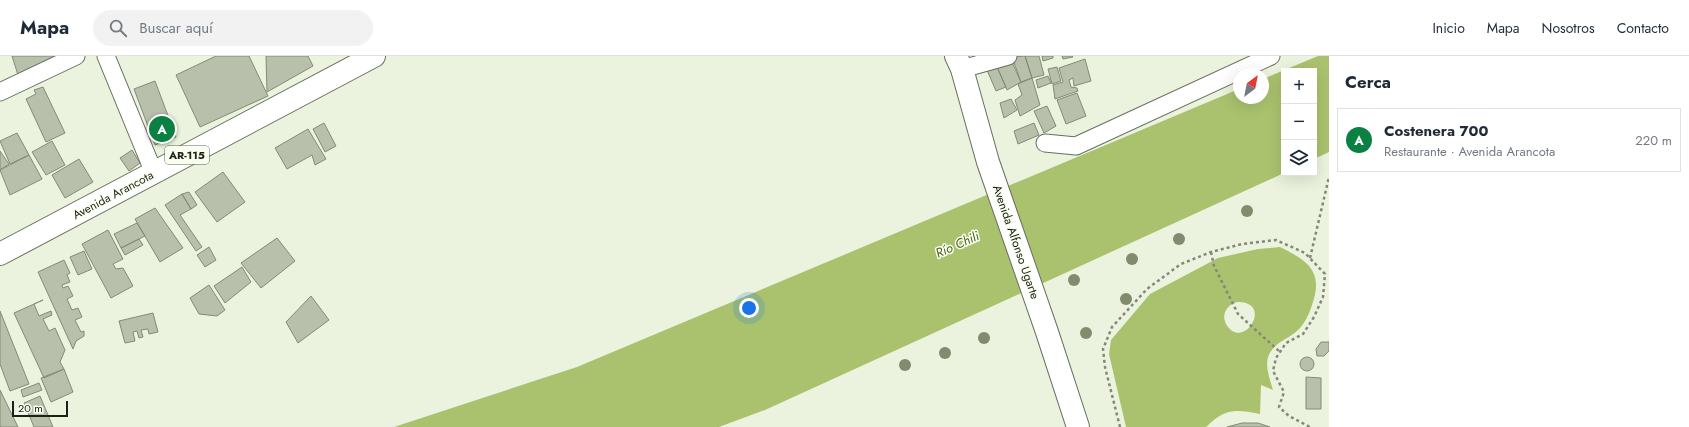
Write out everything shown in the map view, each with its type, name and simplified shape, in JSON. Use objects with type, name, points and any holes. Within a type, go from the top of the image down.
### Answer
[{"type":"main road","name":"Avenida Arancota","points":[[0,254],[374,56]]},
{"type":"main road","name":"Avenida Alfonso Ugarte","points":[[959,63],[988,162],[1078,427]]},
{"type":"street","points":[[0,92],[76,56]]},
{"type":"street","points":[[106,56],[154,173]]},
{"type":"street","points":[[959,63],[1008,56]]},
{"type":"street","points":[[1045,143],[1076,146],[1264,57]]},
{"type":"path","points":[[1310,259],[1329,177]]},
{"type":"path","points":[[1120,427],[1102,349],[1112,327],[1147,289],[1181,264],[1211,252],[1242,244],[1276,240],[1305,254],[1325,274],[1323,297],[1314,317],[1303,334],[1286,343],[1276,358],[1273,371],[1284,392],[1279,407],[1289,416],[1310,427]]},
{"type":"path","points":[[1211,252],[1214,266],[1238,314],[1280,352]]},
{"type":"water","points":[[1318,56],[1329,56],[1329,152],[1317,158],[1317,68],[1289,68]]},
{"type":"water","name":"Río Chili","points":[[1281,71],[1281,174],[765,410],[719,427],[394,427],[577,367],[1233,92],[1233,104],[1269,104],[1269,76]]},
{"type":"water","points":[[1280,247],[1298,257],[1311,268],[1315,275],[1316,284],[1312,305],[1304,322],[1297,331],[1274,348],[1268,357],[1267,369],[1273,390],[1261,385],[1260,414],[1244,411],[1225,413],[1206,427],[1126,427],[1109,354],[1111,340],[1150,294],[1218,258],[1258,249]],"holes":[[[1237,302],[1248,304],[1254,309],[1255,316],[1252,324],[1247,330],[1240,333],[1233,331],[1226,324],[1224,317],[1226,310],[1233,303]]]},
{"type":"building","points":[[12,56],[56,56],[18,75]]},
{"type":"building","points":[[216,56],[249,56],[268,96],[200,127],[176,75]]},
{"type":"building","points":[[266,56],[308,56],[313,66],[267,92]]},
{"type":"building","points":[[1025,56],[1032,78],[1021,82],[1012,57]]},
{"type":"building","points":[[1025,56],[1039,56],[1044,75],[1032,78]]},
{"type":"building","points":[[1042,56],[1053,56],[1053,58],[1043,61]]},
{"type":"building","points":[[1062,56],[1072,56],[1073,57],[1063,59]]},
{"type":"building","points":[[1085,59],[1091,81],[1074,86],[1073,78],[1069,80],[1071,87],[1077,88],[1078,91],[1055,99],[1053,85],[1063,82],[1059,68]]},
{"type":"building","points":[[1011,60],[1021,82],[1007,90],[997,67]]},
{"type":"building","points":[[997,67],[1006,87],[996,91],[987,70]]},
{"type":"building","points":[[1057,67],[1061,81],[1052,84],[1048,69]]},
{"type":"building","points":[[1048,76],[1051,83],[1038,88],[1036,80]]},
{"type":"building","points":[[1032,78],[1040,105],[1020,116],[1015,100],[1022,95],[1018,84]]},
{"type":"building","points":[[155,81],[176,137],[155,145],[134,89]]},
{"type":"building","points":[[43,87],[65,133],[46,142],[26,99],[36,94],[34,90]]},
{"type":"building","points":[[1077,93],[1086,116],[1066,124],[1057,100]]},
{"type":"building","points":[[1011,99],[1017,110],[1004,118],[1000,103]]},
{"type":"building","points":[[1047,106],[1056,126],[1044,133],[1034,111]]},
{"type":"building","points":[[324,123],[336,146],[325,152],[313,129]]},
{"type":"building","points":[[1034,123],[1039,135],[1018,144],[1014,131]]},
{"type":"building","points":[[308,129],[326,159],[315,165],[312,155],[287,169],[275,148]]},
{"type":"building","points":[[17,133],[29,155],[10,164],[0,141]]},
{"type":"building","points":[[52,141],[65,165],[46,175],[32,152]]},
{"type":"building","points":[[132,150],[140,163],[129,171],[120,158]]},
{"type":"building","points":[[0,151],[9,164],[0,170]]},
{"type":"building","points":[[29,155],[42,179],[10,195],[0,170]]},
{"type":"building","points":[[79,159],[93,182],[65,198],[52,175]]},
{"type":"building","points":[[223,172],[245,202],[217,222],[195,192]]},
{"type":"building","points":[[189,192],[197,205],[191,209],[182,194]]},
{"type":"building","points":[[182,194],[191,209],[180,215],[202,247],[196,251],[165,205]]},
{"type":"building","points":[[155,208],[183,248],[160,262],[135,219]]},
{"type":"building","points":[[137,223],[145,236],[121,248],[114,234]]},
{"type":"building","points":[[108,230],[123,259],[113,264],[116,269],[123,268],[133,286],[111,298],[82,244]]},
{"type":"building","points":[[277,238],[295,261],[261,288],[241,263]]},
{"type":"building","points":[[139,239],[143,245],[125,255],[121,248]]},
{"type":"building","points":[[209,247],[216,260],[205,267],[197,255]]},
{"type":"building","points":[[84,251],[92,269],[78,275],[70,257]]},
{"type":"building","points":[[64,260],[70,273],[67,275],[70,282],[62,285],[63,288],[68,286],[73,296],[67,299],[72,310],[78,308],[82,317],[75,320],[81,332],[84,331],[84,336],[76,341],[73,349],[38,272]]},
{"type":"building","points":[[242,267],[251,282],[225,303],[214,286]]},
{"type":"building","points":[[209,285],[225,310],[217,316],[199,314],[190,298]]},
{"type":"building","points":[[311,296],[329,320],[298,343],[286,322]]},
{"type":"building","points":[[34,304],[39,316],[51,311],[52,315],[43,319],[49,331],[55,328],[65,350],[60,362],[64,369],[44,378],[14,313]]},
{"type":"building","points":[[0,311],[29,384],[10,391],[0,364]]},
{"type":"building","points":[[153,313],[158,332],[149,334],[148,329],[141,330],[143,337],[139,338],[137,331],[133,332],[135,341],[125,343],[119,321]]},
{"type":"building","points":[[1321,342],[1329,342],[1329,351],[1324,356],[1317,356],[1316,349]]},
{"type":"building","points":[[1304,357],[1310,357],[1314,361],[1314,367],[1310,371],[1304,371],[1300,367],[1300,361]]},
{"type":"building","points":[[64,369],[73,392],[51,402],[41,378]]},
{"type":"building","points":[[1306,377],[1321,378],[1321,409],[1306,409]]},
{"type":"building","points":[[39,383],[42,390],[23,397],[21,390]]},
{"type":"building","points":[[0,390],[18,427],[0,427]]},
{"type":"building","points":[[40,396],[53,427],[34,427],[24,403]]},
{"type":"building","points":[[1242,423],[1258,423],[1270,427],[1227,427]]},
{"type":"place","name":"Costenera 700","points":[[162,129]]}]
